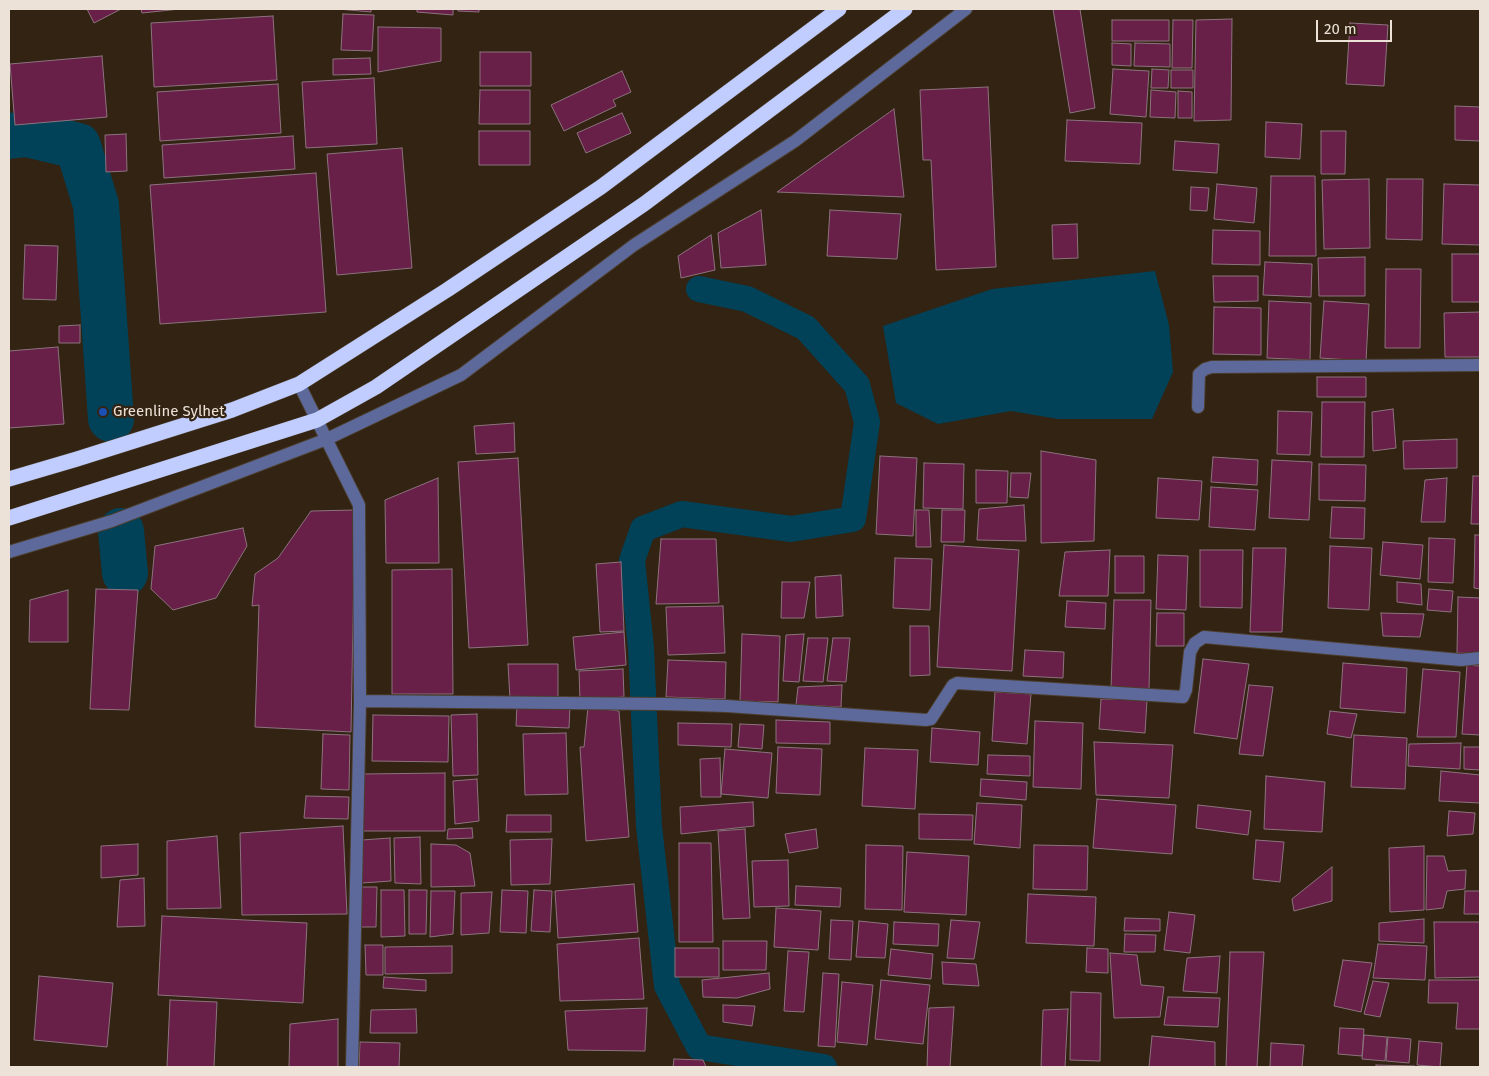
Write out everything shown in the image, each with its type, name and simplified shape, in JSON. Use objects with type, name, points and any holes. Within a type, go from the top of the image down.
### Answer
[{"type":"highway","points":[[9,479],[232,410],[299,384],[447,290],[601,187],[839,9]]},
{"type":"highway","points":[[9,518],[317,420],[376,387],[644,204],[905,9]]},
{"type":"street","points":[[9,552],[112,521],[327,439],[461,374],[634,245],[795,141],[966,9]]},
{"type":"street","points":[[1198,407],[1199,374],[1205,369],[1212,367],[1480,365]]},
{"type":"street","points":[[299,384],[359,505],[360,701],[352,1067]]},
{"type":"street","points":[[360,701],[727,706],[926,720],[931,719],[953,685],[957,683],[1183,697],[1186,690],[1190,652],[1195,643],[1204,637],[1461,660],[1480,658]]},
{"type":"water","points":[[1155,271],[1169,325],[1173,372],[1152,419],[1058,419],[1011,411],[938,424],[896,403],[883,326],[992,289]]},
{"type":"building","points":[[87,9],[121,9],[94,23]]},
{"type":"building","points":[[141,9],[180,9],[142,13]]},
{"type":"building","points":[[338,9],[371,9],[371,12]]},
{"type":"building","points":[[417,9],[453,9],[453,15],[417,12]]},
{"type":"building","points":[[458,9],[479,9],[479,12],[458,11]]},
{"type":"building","points":[[1053,9],[1080,9],[1095,108],[1070,113]]},
{"type":"building","points":[[343,14],[374,15],[372,51],[341,50]]},
{"type":"building","points":[[273,16],[277,80],[154,87],[151,23]]},
{"type":"building","points":[[1232,19],[1231,120],[1194,121],[1196,20]]},
{"type":"building","points":[[1112,20],[1169,20],[1169,41],[1112,41]]},
{"type":"building","points":[[1173,20],[1193,20],[1192,68],[1172,68]]},
{"type":"building","points":[[1350,23],[1388,25],[1384,86],[1346,84]]},
{"type":"building","points":[[378,27],[441,28],[441,61],[378,72]]},
{"type":"building","points":[[1112,43],[1131,44],[1131,66],[1112,65]]},
{"type":"building","points":[[1135,43],[1170,44],[1170,67],[1134,66]]},
{"type":"building","points":[[480,52],[531,52],[531,86],[480,86]]},
{"type":"building","points":[[102,56],[107,117],[15,125],[10,64]]},
{"type":"building","points":[[370,58],[371,74],[333,75],[333,59]]},
{"type":"building","points":[[1113,69],[1149,71],[1146,117],[1110,114]]},
{"type":"building","points":[[1152,69],[1169,70],[1168,88],[1151,88]]},
{"type":"building","points":[[1171,70],[1193,70],[1193,88],[1171,88]]},
{"type":"building","points":[[622,71],[631,92],[613,100],[616,106],[564,131],[551,105]]},
{"type":"building","points":[[374,78],[377,144],[306,148],[302,82]]},
{"type":"building","points":[[278,84],[281,133],[160,141],[157,92]]},
{"type":"building","points":[[988,87],[996,267],[936,270],[931,160],[923,160],[920,90]]},
{"type":"building","points":[[480,90],[530,90],[530,124],[479,124]]},
{"type":"building","points":[[1151,90],[1176,92],[1175,118],[1150,117]]},
{"type":"building","points":[[1178,91],[1192,92],[1192,118],[1178,118]]},
{"type":"building","points":[[1455,106],[1480,107],[1480,141],[1455,140]]},
{"type":"building","points":[[894,109],[904,197],[777,192]]},
{"type":"building","points":[[622,113],[631,133],[586,153],[577,133]]},
{"type":"building","points":[[1067,120],[1142,123],[1140,164],[1065,161]]},
{"type":"building","points":[[1266,122],[1302,124],[1300,159],[1265,157]]},
{"type":"building","points":[[479,131],[530,131],[530,165],[479,165]]},
{"type":"building","points":[[1321,131],[1346,131],[1345,174],[1321,174]]},
{"type":"building","points":[[126,134],[127,171],[106,172],[105,135]]},
{"type":"building","points":[[293,136],[295,169],[164,178],[162,145]]},
{"type":"building","points":[[1175,141],[1219,144],[1217,173],[1173,170]]},
{"type":"building","points":[[402,148],[412,268],[337,275],[327,154]]},
{"type":"building","points":[[316,173],[326,312],[160,324],[150,185]]},
{"type":"building","points":[[1271,176],[1315,176],[1316,256],[1269,256]]},
{"type":"building","points":[[1369,179],[1370,248],[1324,249],[1322,180]]},
{"type":"building","points":[[1387,179],[1423,179],[1422,240],[1386,239]]},
{"type":"building","points":[[1217,184],[1257,188],[1254,223],[1214,219]]},
{"type":"building","points":[[1444,184],[1480,185],[1480,245],[1442,244]]},
{"type":"building","points":[[1191,187],[1209,188],[1207,211],[1190,210]]},
{"type":"building","points":[[761,210],[766,265],[721,268],[718,233]]},
{"type":"building","points":[[830,210],[901,214],[897,259],[827,256]]},
{"type":"building","points":[[1077,224],[1078,258],[1053,259],[1052,225]]},
{"type":"building","points":[[1213,230],[1260,231],[1260,265],[1212,264]]},
{"type":"building","points":[[711,235],[715,270],[681,278],[678,256]]},
{"type":"building","points":[[25,245],[58,246],[56,300],[23,299]]},
{"type":"building","points":[[1452,254],[1480,254],[1480,302],[1452,302]]},
{"type":"building","points":[[1365,257],[1365,296],[1319,296],[1318,258]]},
{"type":"building","points":[[1265,262],[1312,264],[1311,297],[1263,295]]},
{"type":"building","points":[[1386,269],[1421,269],[1420,348],[1385,348]]},
{"type":"building","points":[[1213,276],[1258,276],[1258,301],[1214,302]]},
{"type":"building","points":[[1269,301],[1311,303],[1310,360],[1267,358]]},
{"type":"building","points":[[1324,301],[1369,304],[1366,361],[1320,358]]},
{"type":"building","points":[[1214,307],[1261,308],[1261,355],[1213,354]]},
{"type":"building","points":[[1480,312],[1480,357],[1445,357],[1444,313]]},
{"type":"building","points":[[80,325],[80,343],[59,343],[59,326]]},
{"type":"building","points":[[58,347],[64,424],[9,428],[9,351]]},
{"type":"building","points":[[1317,377],[1366,377],[1366,397],[1317,397]]},
{"type":"building","points":[[1322,402],[1365,402],[1364,457],[1321,457]]},
{"type":"building","points":[[1393,409],[1396,448],[1373,451],[1372,412]]},
{"type":"building","points":[[1278,411],[1312,412],[1310,455],[1277,454]]},
{"type":"building","points":[[514,423],[515,452],[476,454],[474,426]]},
{"type":"building","points":[[1457,439],[1457,468],[1404,469],[1403,441]]},
{"type":"building","points":[[1041,451],[1096,460],[1094,541],[1041,543]]},
{"type":"building","points":[[880,456],[917,458],[913,536],[876,534]]},
{"type":"building","points":[[1213,457],[1258,460],[1257,485],[1211,482]]},
{"type":"building","points":[[518,458],[528,645],[469,648],[458,462]]},
{"type":"building","points":[[1272,460],[1312,462],[1309,520],[1269,518]]},
{"type":"building","points":[[924,463],[964,464],[963,509],[923,508]]},
{"type":"building","points":[[1319,464],[1366,465],[1365,501],[1319,500]]},
{"type":"building","points":[[976,470],[1008,471],[1007,503],[976,503]]},
{"type":"building","points":[[1011,473],[1031,473],[1028,498],[1010,497]]},
{"type":"building","points":[[1473,476],[1480,476],[1480,524],[1471,524]]},
{"type":"building","points":[[438,478],[439,563],[386,563],[385,500]]},
{"type":"building","points":[[1158,478],[1202,481],[1199,520],[1156,518]]},
{"type":"building","points":[[1447,478],[1445,522],[1421,522],[1425,480]]},
{"type":"building","points":[[1211,487],[1258,490],[1255,530],[1209,527]]},
{"type":"building","points":[[1024,505],[1026,541],[977,540],[979,509]]},
{"type":"building","points":[[1332,507],[1365,508],[1364,539],[1330,538]]},
{"type":"building","points":[[355,510],[351,732],[255,727],[259,605],[252,606],[255,574],[278,558],[311,511]]},
{"type":"building","points":[[916,510],[929,510],[931,547],[916,547]]},
{"type":"building","points":[[942,510],[965,510],[964,542],[941,542]]},
{"type":"building","points":[[243,528],[247,546],[216,598],[173,610],[151,589],[155,546]]},
{"type":"building","points":[[1475,535],[1480,535],[1480,589],[1474,588]]},
{"type":"building","points":[[1429,538],[1455,539],[1453,583],[1428,582]]},
{"type":"building","points":[[661,539],[716,539],[719,603],[656,604]]},
{"type":"building","points":[[1383,542],[1423,545],[1420,579],[1380,575]]},
{"type":"building","points":[[944,545],[1019,550],[1012,671],[937,667]]},
{"type":"building","points":[[1330,546],[1372,548],[1369,610],[1328,608]]},
{"type":"building","points":[[1253,548],[1286,548],[1282,632],[1250,632]]},
{"type":"building","points":[[1110,550],[1108,596],[1059,596],[1065,552]]},
{"type":"building","points":[[1200,550],[1243,550],[1242,608],[1200,607]]},
{"type":"building","points":[[1158,555],[1188,556],[1186,610],[1156,609]]},
{"type":"building","points":[[1115,556],[1144,556],[1144,593],[1115,593]]},
{"type":"building","points":[[895,558],[932,559],[930,610],[893,608]]},
{"type":"building","points":[[621,562],[624,631],[600,632],[596,564]]},
{"type":"building","points":[[452,569],[453,694],[392,694],[392,570]]},
{"type":"building","points":[[841,575],[843,616],[816,618],[815,577]]},
{"type":"building","points":[[782,582],[810,582],[804,618],[781,618]]},
{"type":"building","points":[[1397,582],[1421,584],[1422,605],[1397,602]]},
{"type":"building","points":[[96,589],[138,590],[129,710],[90,709]]},
{"type":"building","points":[[1429,589],[1453,591],[1451,612],[1427,610]]},
{"type":"building","points":[[68,590],[68,642],[29,642],[30,600]]},
{"type":"building","points":[[1458,597],[1480,598],[1480,654],[1457,653]]},
{"type":"building","points":[[1114,600],[1151,600],[1149,690],[1111,689]]},
{"type":"building","points":[[1067,601],[1106,603],[1105,629],[1065,627]]},
{"type":"building","points":[[723,606],[725,653],[668,655],[666,607]]},
{"type":"building","points":[[1157,613],[1184,613],[1184,646],[1156,646]]},
{"type":"building","points":[[1381,613],[1424,614],[1420,637],[1383,636]]},
{"type":"building","points":[[910,626],[929,626],[930,675],[910,676]]},
{"type":"building","points":[[624,632],[626,665],[576,670],[573,637]]},
{"type":"building","points":[[742,634],[780,636],[778,702],[740,701]]},
{"type":"building","points":[[804,634],[799,682],[783,681],[786,635]]},
{"type":"building","points":[[808,638],[828,638],[823,682],[803,681]]},
{"type":"building","points":[[833,638],[850,638],[846,682],[827,681]]},
{"type":"building","points":[[1025,650],[1064,652],[1063,678],[1023,676]]},
{"type":"building","points":[[1203,659],[1249,664],[1237,739],[1194,733]]},
{"type":"building","points":[[668,660],[726,662],[725,699],[666,697]]},
{"type":"building","points":[[1343,663],[1407,668],[1405,713],[1340,708]]},
{"type":"building","points":[[508,664],[558,664],[558,698],[510,699]]},
{"type":"building","points":[[1467,665],[1480,666],[1480,735],[1462,734]]},
{"type":"building","points":[[623,669],[624,697],[580,700],[579,671]]},
{"type":"building","points":[[1423,669],[1460,672],[1456,737],[1417,737]]},
{"type":"building","points":[[842,685],[841,707],[796,705],[798,687]]},
{"type":"building","points":[[1249,685],[1273,687],[1263,756],[1239,754]]},
{"type":"building","points":[[995,692],[1031,694],[1027,744],[992,741]]},
{"type":"building","points":[[1101,699],[1147,700],[1145,733],[1099,729]]},
{"type":"building","points":[[517,704],[570,706],[569,728],[516,726]]},
{"type":"building","points":[[588,707],[619,711],[629,837],[586,841],[580,747],[584,747]]},
{"type":"building","points":[[1330,711],[1357,714],[1351,738],[1327,734]]},
{"type":"building","points":[[477,714],[478,775],[453,776],[451,715]]},
{"type":"building","points":[[373,715],[449,716],[448,762],[372,761]]},
{"type":"building","points":[[776,720],[830,722],[830,744],[776,743]]},
{"type":"building","points":[[1035,721],[1083,723],[1081,789],[1033,787]]},
{"type":"building","points":[[678,723],[732,724],[731,747],[678,745]]},
{"type":"building","points":[[740,724],[764,725],[762,749],[738,747]]},
{"type":"building","points":[[932,728],[980,732],[978,765],[930,762]]},
{"type":"building","points":[[566,733],[568,794],[525,795],[523,734]]},
{"type":"building","points":[[323,734],[350,735],[349,790],[321,789]]},
{"type":"building","points":[[1354,735],[1407,738],[1405,789],[1351,787]]},
{"type":"building","points":[[1094,742],[1173,745],[1169,798],[1096,795]]},
{"type":"building","points":[[1461,743],[1460,769],[1408,766],[1409,744]]},
{"type":"building","points":[[778,747],[822,749],[820,795],[776,793]]},
{"type":"building","points":[[1464,747],[1480,747],[1480,770],[1464,769]]},
{"type":"building","points":[[865,748],[918,750],[915,809],[862,806]]},
{"type":"building","points":[[725,749],[772,753],[768,798],[721,794]]},
{"type":"building","points":[[988,755],[1030,756],[1030,776],[987,774]]},
{"type":"building","points":[[720,758],[721,797],[701,797],[700,759]]},
{"type":"building","points":[[1441,771],[1480,775],[1480,803],[1439,801]]},
{"type":"building","points":[[445,773],[445,831],[363,831],[363,774]]},
{"type":"building","points":[[1266,776],[1325,782],[1322,832],[1264,829]]},
{"type":"building","points":[[477,779],[479,821],[455,824],[453,781]]},
{"type":"building","points":[[981,779],[1027,782],[1026,800],[980,796]]},
{"type":"building","points":[[306,796],[349,797],[348,819],[304,818]]},
{"type":"building","points":[[1097,799],[1176,805],[1172,854],[1093,848]]},
{"type":"building","points":[[753,802],[754,826],[681,834],[680,807]]},
{"type":"building","points":[[977,803],[1022,805],[1020,848],[974,844]]},
{"type":"building","points":[[1198,805],[1251,811],[1248,835],[1196,828]]},
{"type":"building","points":[[1449,811],[1475,813],[1473,834],[1447,836]]},
{"type":"building","points":[[919,814],[973,815],[972,840],[919,839]]},
{"type":"building","points":[[507,815],[551,815],[551,832],[506,832]]},
{"type":"building","points":[[343,826],[347,914],[242,915],[240,833]]},
{"type":"building","points":[[472,828],[473,838],[447,839],[448,829]]},
{"type":"building","points":[[745,829],[750,918],[723,919],[718,831]]},
{"type":"building","points":[[816,829],[818,848],[789,853],[785,834]]},
{"type":"building","points":[[217,836],[221,908],[167,909],[167,841]]},
{"type":"building","points":[[420,837],[421,884],[395,883],[394,838]]},
{"type":"building","points":[[390,838],[391,881],[362,883],[362,840]]},
{"type":"building","points":[[552,839],[550,884],[511,885],[510,840]]},
{"type":"building","points":[[1256,840],[1284,842],[1280,882],[1253,879]]},
{"type":"building","points":[[679,843],[711,843],[713,942],[679,942]]},
{"type":"building","points":[[138,844],[138,875],[101,878],[101,846]]},
{"type":"building","points":[[431,844],[456,845],[470,853],[475,886],[431,887]]},
{"type":"building","points":[[866,845],[903,846],[902,910],[865,909]]},
{"type":"building","points":[[1034,845],[1088,846],[1087,890],[1033,889]]},
{"type":"building","points":[[1424,846],[1424,910],[1390,912],[1389,848]]},
{"type":"building","points":[[907,852],[969,856],[966,915],[904,912]]},
{"type":"building","points":[[1427,856],[1444,856],[1448,871],[1466,870],[1465,889],[1447,891],[1443,908],[1426,910]]},
{"type":"building","points":[[788,860],[789,906],[754,907],[752,861]]},
{"type":"building","points":[[1332,867],[1332,901],[1294,911],[1292,899]]},
{"type":"building","points":[[144,878],[145,926],[117,927],[120,880]]},
{"type":"building","points":[[634,884],[638,932],[558,938],[555,891]]},
{"type":"building","points":[[796,886],[841,888],[840,907],[795,905]]},
{"type":"building","points":[[360,887],[377,887],[376,927],[361,927]]},
{"type":"building","points":[[381,890],[404,890],[405,936],[381,937]]},
{"type":"building","points":[[409,890],[427,890],[426,934],[409,934]]},
{"type":"building","points":[[502,890],[528,891],[526,933],[500,932]]},
{"type":"building","points":[[534,890],[552,891],[550,932],[531,931]]},
{"type":"building","points":[[431,891],[455,891],[453,934],[430,937]]},
{"type":"building","points":[[1465,891],[1480,891],[1480,914],[1464,914]]},
{"type":"building","points":[[492,892],[489,933],[461,935],[461,893]]},
{"type":"building","points":[[1028,894],[1096,897],[1094,946],[1026,943]]},
{"type":"building","points":[[776,908],[821,911],[818,950],[774,947]]},
{"type":"building","points":[[1169,912],[1195,915],[1190,953],[1164,950]]},
{"type":"building","points":[[162,916],[307,923],[303,1003],[158,995]]},
{"type":"building","points":[[1125,918],[1160,919],[1160,931],[1124,931]]},
{"type":"building","points":[[1424,919],[1424,943],[1379,941],[1379,923]]},
{"type":"building","points":[[831,920],[853,921],[851,960],[829,959]]},
{"type":"building","points":[[951,920],[980,922],[974,959],[947,958]]},
{"type":"building","points":[[859,921],[888,924],[885,958],[856,957]]},
{"type":"building","points":[[894,922],[939,924],[938,946],[893,944]]},
{"type":"building","points":[[1434,922],[1480,922],[1480,977],[1435,978]]},
{"type":"building","points":[[1125,934],[1156,935],[1155,952],[1124,952]]},
{"type":"building","points":[[639,938],[644,999],[560,1001],[557,944]]},
{"type":"building","points":[[723,941],[767,941],[766,970],[723,970]]},
{"type":"building","points":[[1378,944],[1427,946],[1425,980],[1373,978]]},
{"type":"building","points":[[365,945],[383,945],[383,975],[366,975]]},
{"type":"building","points":[[452,946],[452,973],[385,974],[385,947]]},
{"type":"building","points":[[675,948],[719,948],[719,977],[675,977]]},
{"type":"building","points":[[1087,948],[1108,949],[1108,973],[1086,972]]},
{"type":"building","points":[[891,949],[933,954],[931,979],[888,975]]},
{"type":"building","points":[[788,951],[809,952],[804,1012],[784,1011]]},
{"type":"building","points":[[1230,952],[1264,952],[1257,1067],[1226,1067]]},
{"type":"building","points":[[1110,953],[1137,955],[1141,985],[1164,987],[1160,1017],[1114,1018]]},
{"type":"building","points":[[1220,956],[1217,993],[1183,991],[1187,958]]},
{"type":"building","points":[[1343,960],[1372,963],[1361,1012],[1334,1006]]},
{"type":"building","points":[[942,962],[976,964],[979,986],[943,984]]},
{"type":"building","points":[[769,973],[770,989],[737,998],[703,997],[702,980]]},
{"type":"building","points":[[823,973],[839,974],[835,1047],[818,1046]]},
{"type":"building","points":[[39,976],[113,983],[107,1047],[34,1040]]},
{"type":"building","points":[[384,977],[426,980],[426,991],[383,988]]},
{"type":"building","points":[[881,980],[930,985],[923,1044],[875,1039]]},
{"type":"building","points":[[1429,980],[1480,980],[1480,1029],[1456,1029],[1458,1003],[1428,1003]]},
{"type":"building","points":[[1373,981],[1389,983],[1380,1017],[1364,1014]]},
{"type":"building","points":[[842,982],[873,985],[867,1045],[837,1042]]},
{"type":"building","points":[[1071,992],[1101,993],[1100,1061],[1070,1060]]},
{"type":"building","points":[[1168,997],[1220,998],[1218,1027],[1164,1025]]},
{"type":"building","points":[[170,1000],[217,1002],[214,1067],[167,1067]]},
{"type":"building","points":[[723,1005],[755,1006],[752,1026],[723,1022]]},
{"type":"building","points":[[954,1007],[950,1067],[927,1067],[929,1008]]},
{"type":"building","points":[[647,1008],[645,1051],[568,1050],[565,1011]]},
{"type":"building","points":[[416,1009],[417,1033],[370,1033],[371,1010]]},
{"type":"building","points":[[1068,1009],[1065,1067],[1041,1067],[1043,1010]]},
{"type":"building","points":[[338,1019],[338,1067],[289,1067],[290,1024]]},
{"type":"building","points":[[1340,1028],[1364,1029],[1362,1056],[1338,1054]]},
{"type":"building","points":[[1364,1035],[1387,1037],[1385,1061],[1362,1059]]},
{"type":"building","points":[[1152,1036],[1215,1042],[1215,1067],[1149,1067]]},
{"type":"building","points":[[1388,1037],[1411,1039],[1409,1063],[1386,1061]]},
{"type":"building","points":[[1419,1041],[1442,1043],[1440,1067],[1417,1065]]},
{"type":"building","points":[[360,1042],[400,1043],[399,1067],[359,1067]]},
{"type":"building","points":[[1271,1043],[1304,1045],[1302,1067],[1270,1067]]},
{"type":"building","points":[[674,1059],[703,1060],[706,1067],[673,1067]]},
{"type":"building","points":[[1376,1065],[1415,1066],[1415,1067],[1376,1067]]},
{"type":"waterway","points":[[9,136],[27,134],[78,146],[96,205],[111,419]]},
{"type":"waterway","points":[[699,289],[747,299],[806,328],[857,385],[867,422],[853,519],[791,529],[682,514],[643,529],[632,560],[641,648],[649,826],[667,986],[699,1047],[824,1067]]},
{"type":"waterway","points":[[121,531],[125,573]]},
{"type":"place","name":"Greenline Sylhet","points":[[103,412]]}]
